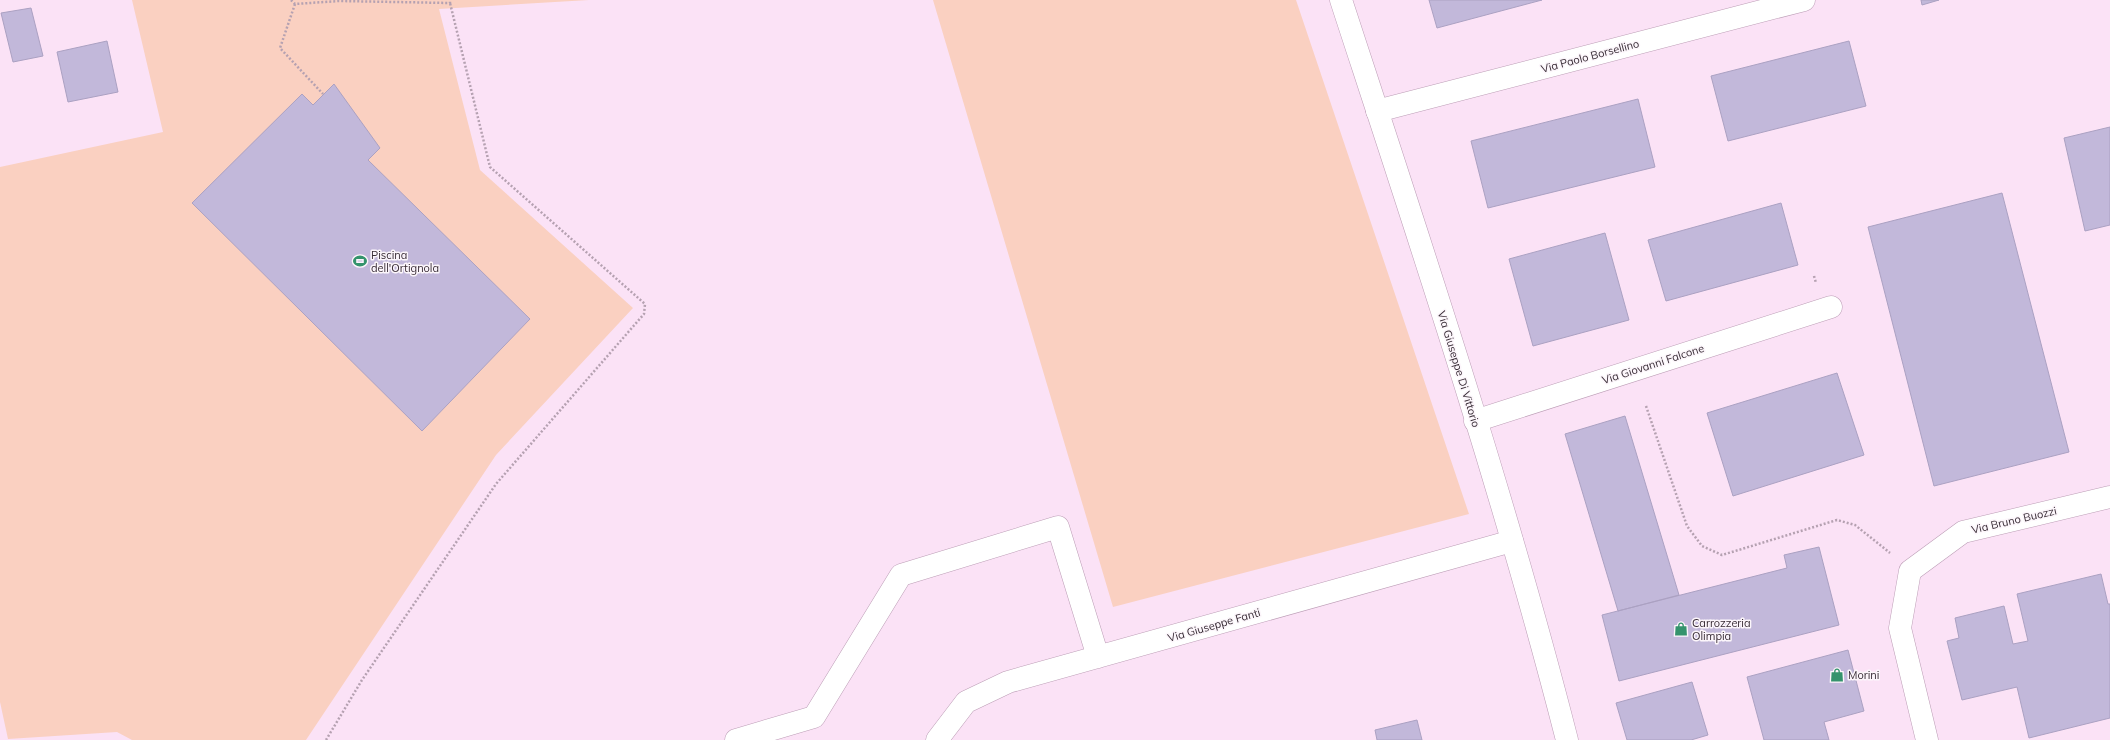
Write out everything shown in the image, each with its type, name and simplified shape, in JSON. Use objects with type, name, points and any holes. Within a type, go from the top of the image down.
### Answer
[{"type":"street","name":"Via Giuseppe Di Vittorio","points":[[1341,0],[1512,541],[1567,740]]},
{"type":"street","name":"Via Paolo Borsellino","points":[[1377,111],[1804,0]]},
{"type":"street","name":"Via Giovanni Falcone","points":[[1475,421],[1831,307]]},
{"type":"street","name":"Via Bruno Buozzi","points":[[1927,740],[1900,628],[1910,571],[1964,532],[2110,497]]},
{"type":"street","points":[[736,740],[814,717],[901,575],[1058,527],[1098,657]]},
{"type":"street","name":"Via Giuseppe Fanti","points":[[937,740],[966,702],[1008,682],[1512,541]]},
{"type":"path","points":[[291,0],[295,4]]},
{"type":"path","points":[[295,4],[340,0],[450,1],[490,167],[645,304],[644,314],[496,484],[362,680],[326,740]]},
{"type":"path","points":[[295,4],[280,48],[323,94]]},
{"type":"path","points":[[1646,406],[1687,526],[1702,546],[1722,555],[1837,520],[1855,525],[1892,555]]},
{"type":"shaded area","points":[[132,0],[589,0],[439,9],[480,170],[633,308],[496,455],[306,740],[132,740],[117,732],[8,739],[0,702],[0,167],[163,132]]},
{"type":"shaded area","points":[[933,0],[1296,0],[1469,514],[1113,607]]},
{"type":"building","points":[[1429,0],[1542,0],[1437,28]]},
{"type":"building","points":[[1921,0],[1939,0],[1922,5]]},
{"type":"building","points":[[31,8],[43,56],[13,62],[1,13]]},
{"type":"building","points":[[107,41],[118,92],[68,102],[57,52]]},
{"type":"building","points":[[1849,41],[1866,106],[1728,141],[1711,76]]},
{"type":"building","name":"Piscina dell'Ortignola","points":[[334,84],[380,148],[368,160],[530,319],[422,431],[192,203],[302,94],[313,105]]},
{"type":"building","points":[[1638,99],[1655,167],[1488,208],[1471,141]]},
{"type":"building","points":[[2110,127],[2110,225],[2085,231],[2064,138]]},
{"type":"building","points":[[2002,193],[2069,452],[1934,486],[1868,227]]},
{"type":"building","points":[[1781,203],[1798,265],[1666,301],[1648,240]]},
{"type":"building","points":[[1605,233],[1629,320],[1533,346],[1509,259]]},
{"type":"building","points":[[1837,373],[1864,455],[1733,496],[1707,413]]},
{"type":"building","points":[[1625,416],[1679,595],[1618,611],[1565,434]]},
{"type":"building","points":[[1819,547],[1839,625],[1619,681],[1602,615],[1787,568],[1784,555]]},
{"type":"building","points":[[2101,574],[2108,604],[2110,604],[2110,718],[2029,738],[2017,687],[1962,700],[1947,641],[1959,638],[1955,618],[2004,606],[2013,644],[2028,641],[2017,594]]},
{"type":"building","points":[[1848,650],[1864,711],[1824,722],[1829,740],[1764,740],[1747,677]]},
{"type":"building","points":[[1692,682],[1708,735],[1691,740],[1627,740],[1616,703]]},
{"type":"building","points":[[1417,720],[1422,740],[1377,740],[1375,730]]},
{"type":"place","name":"Piscina dell'Ortignola","points":[[360,261]]},
{"type":"place","name":"Carrozzeria Olimpia","points":[[1681,629]]},
{"type":"place","name":"Morini","points":[[1837,675]]}]
